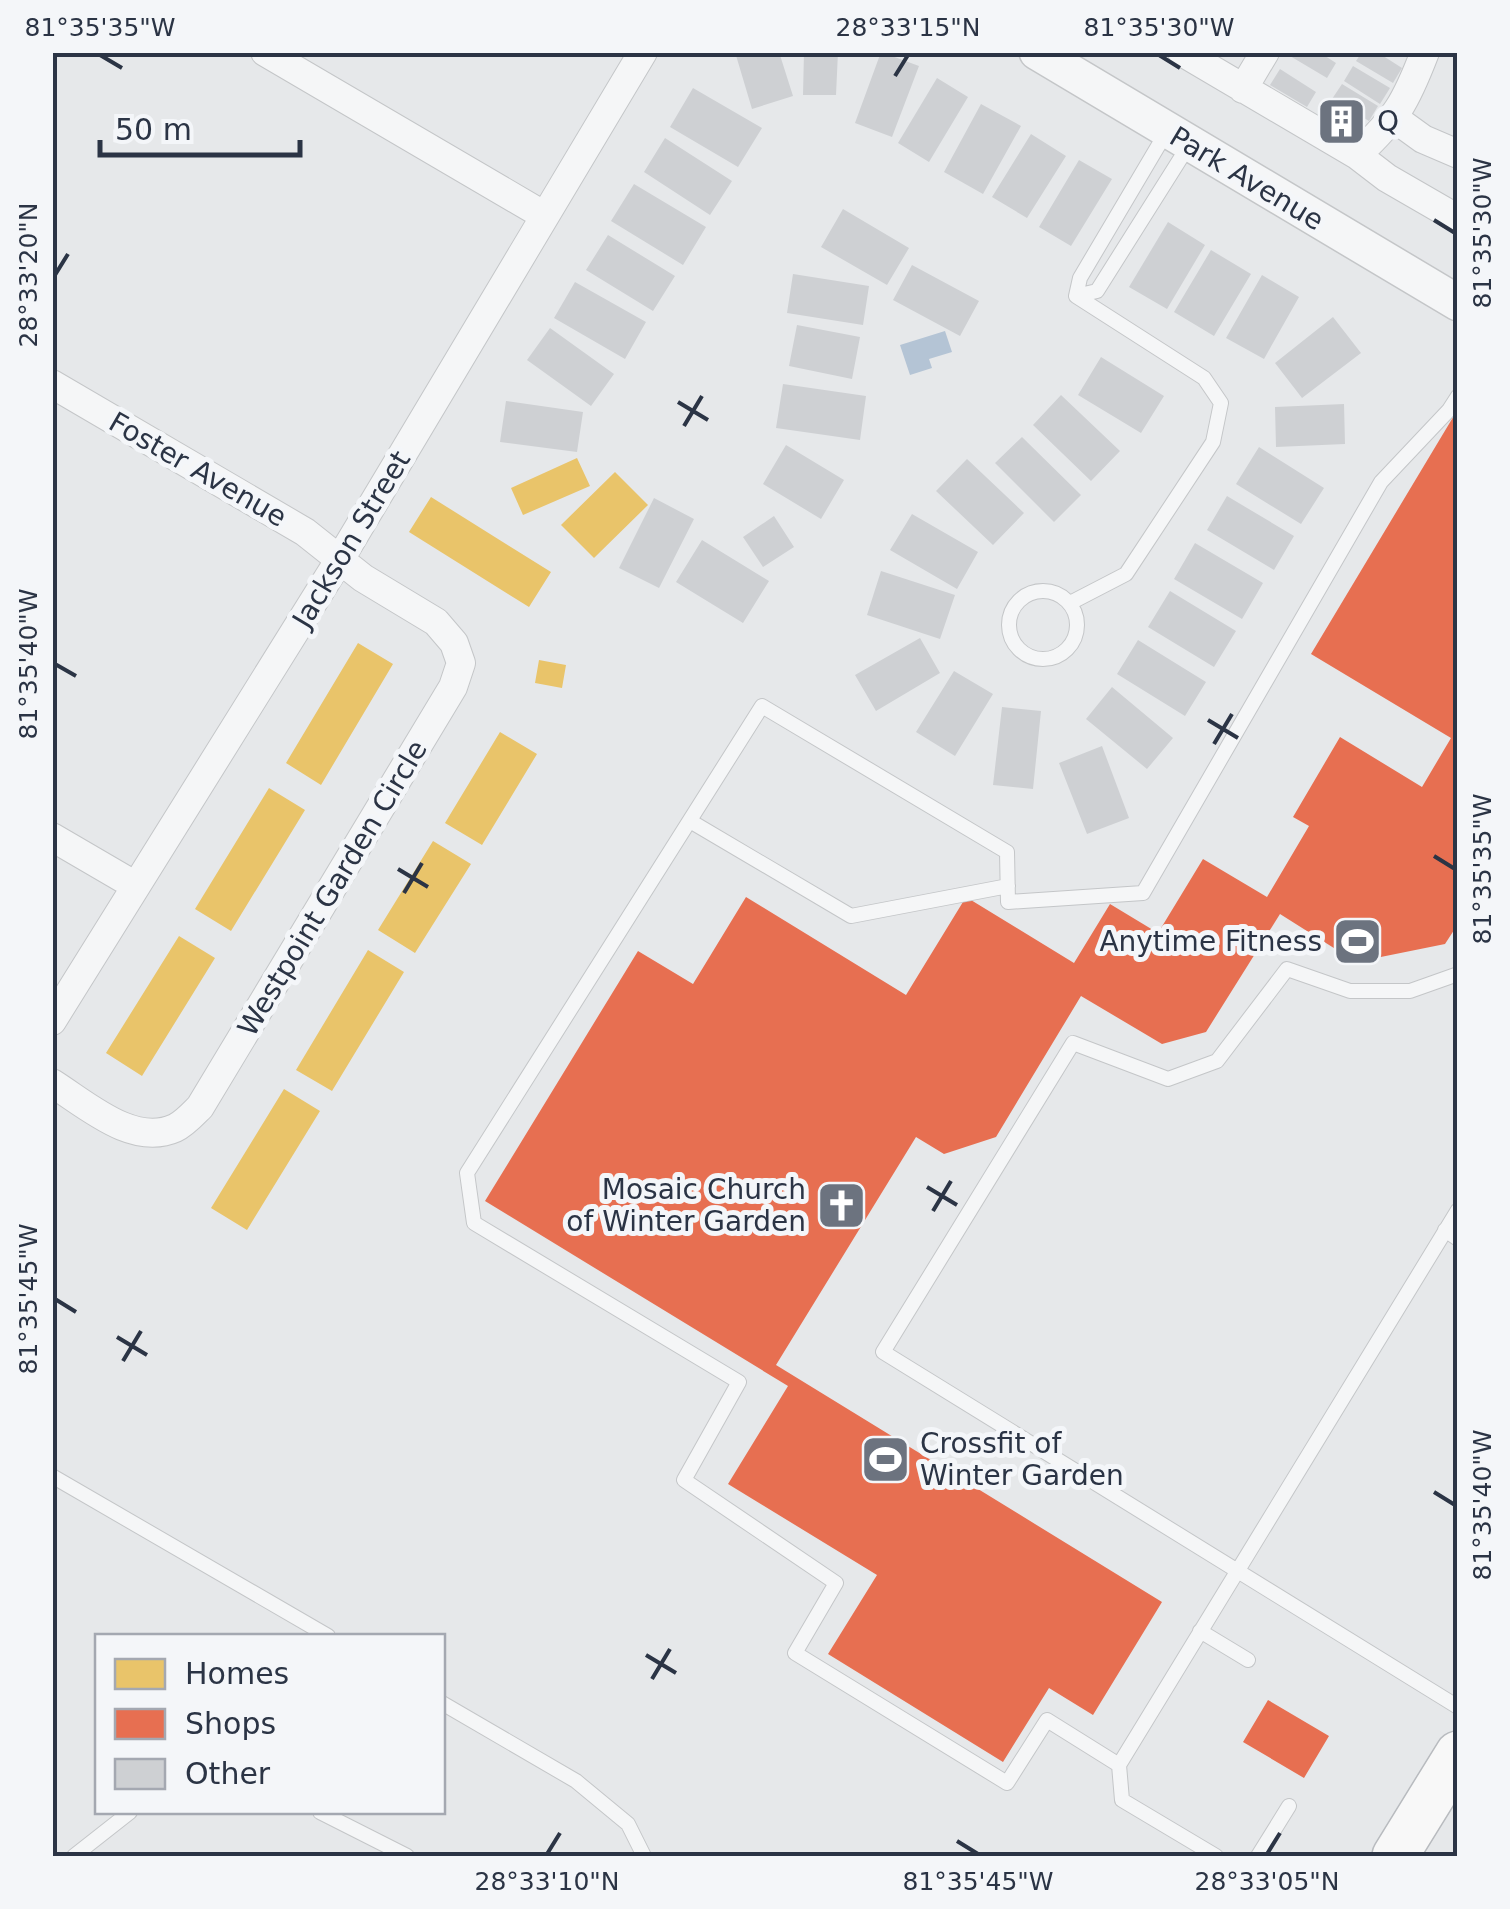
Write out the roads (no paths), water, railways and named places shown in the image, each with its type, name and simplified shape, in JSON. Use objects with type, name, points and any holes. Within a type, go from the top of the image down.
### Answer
[{"type":"highway","points":[[1395,1856],[1458,1754]]},
{"type":"street","points":[[266,52],[545,216]]},
{"type":"street","name":"Jackson Street","points":[[52,1021],[340,559],[643,52]]},
{"type":"street","name":"Park Avenue","points":[[1037,52],[1458,303]]},
{"type":"street","points":[[1182,52],[1458,219]]},
{"type":"street","points":[[1243,89],[1265,52]]},
{"type":"street","points":[[1357,155],[1407,100],[1425,52]]},
{"type":"street","points":[[1394,118],[1422,139],[1458,154]]},
{"type":"street","name":"Foster Avenue","points":[[52,384],[306,532],[340,559]]},
{"type":"street","name":"Westpoint Garden Circle","points":[[52,1084],[125,1128],[149,1134],[178,1127],[200,1107],[453,687],[461,663],[454,643],[436,622],[363,578],[340,559]]},
{"type":"street","points":[[52,837],[136,886]]},
{"type":"lane","points":[[1076,296],[1080,278],[1178,138]]},
{"type":"lane","points":[[1076,296],[1097,291],[1178,138]]},
{"type":"lane","points":[[1070,603],[1126,574],[1213,442],[1221,403],[1204,378],[1076,296]]},
{"type":"lane","points":[[1119,1765],[1047,1720],[1008,1783],[795,1654],[836,1583],[684,1480],[739,1382],[474,1224],[468,1173],[762,706],[1007,852],[1008,902],[1143,893],[1382,482],[1458,396]]},
{"type":"lane","points":[[1052,592],[1070,603],[1077,626],[1075,637],[1060,655],[1037,658],[1016,646],[1011,636],[1010,615],[1022,598],[1052,592]]},
{"type":"lane","points":[[690,821],[851,916],[1008,886]]},
{"type":"lane","points":[[1458,974],[1410,991],[1350,992],[1288,969],[1217,1061],[1168,1079],[1072,1042],[882,1352],[1458,1706]]},
{"type":"lane","points":[[1216,1856],[1122,1800],[1119,1765],[1236,1572],[1451,1234],[1458,1210]]},
{"type":"lane","points":[[52,1476],[325,1634]]},
{"type":"lane","points":[[1200,1631],[1248,1660]]},
{"type":"lane","points":[[445,1705],[576,1780],[628,1824],[644,1856]]},
{"type":"lane","points":[[1258,1856],[1289,1806]]},
{"type":"lane","points":[[74,1856],[127,1814]]},
{"type":"lane","points":[[324,1814],[407,1856]]},
{"type":"water","points":[[945,331],[952,352],[929,359],[932,368],[910,375],[900,345]]},
{"type":"place","name":"Q","points":[[1342,121]]},
{"type":"place","name":"Anytime Fitness","points":[[1357,941]]},
{"type":"place","name":"Mosaic Church of Winter Garden","points":[[841,1205]]},
{"type":"place","name":"Crossfit of Winter Garden","points":[[885,1459]]}]
